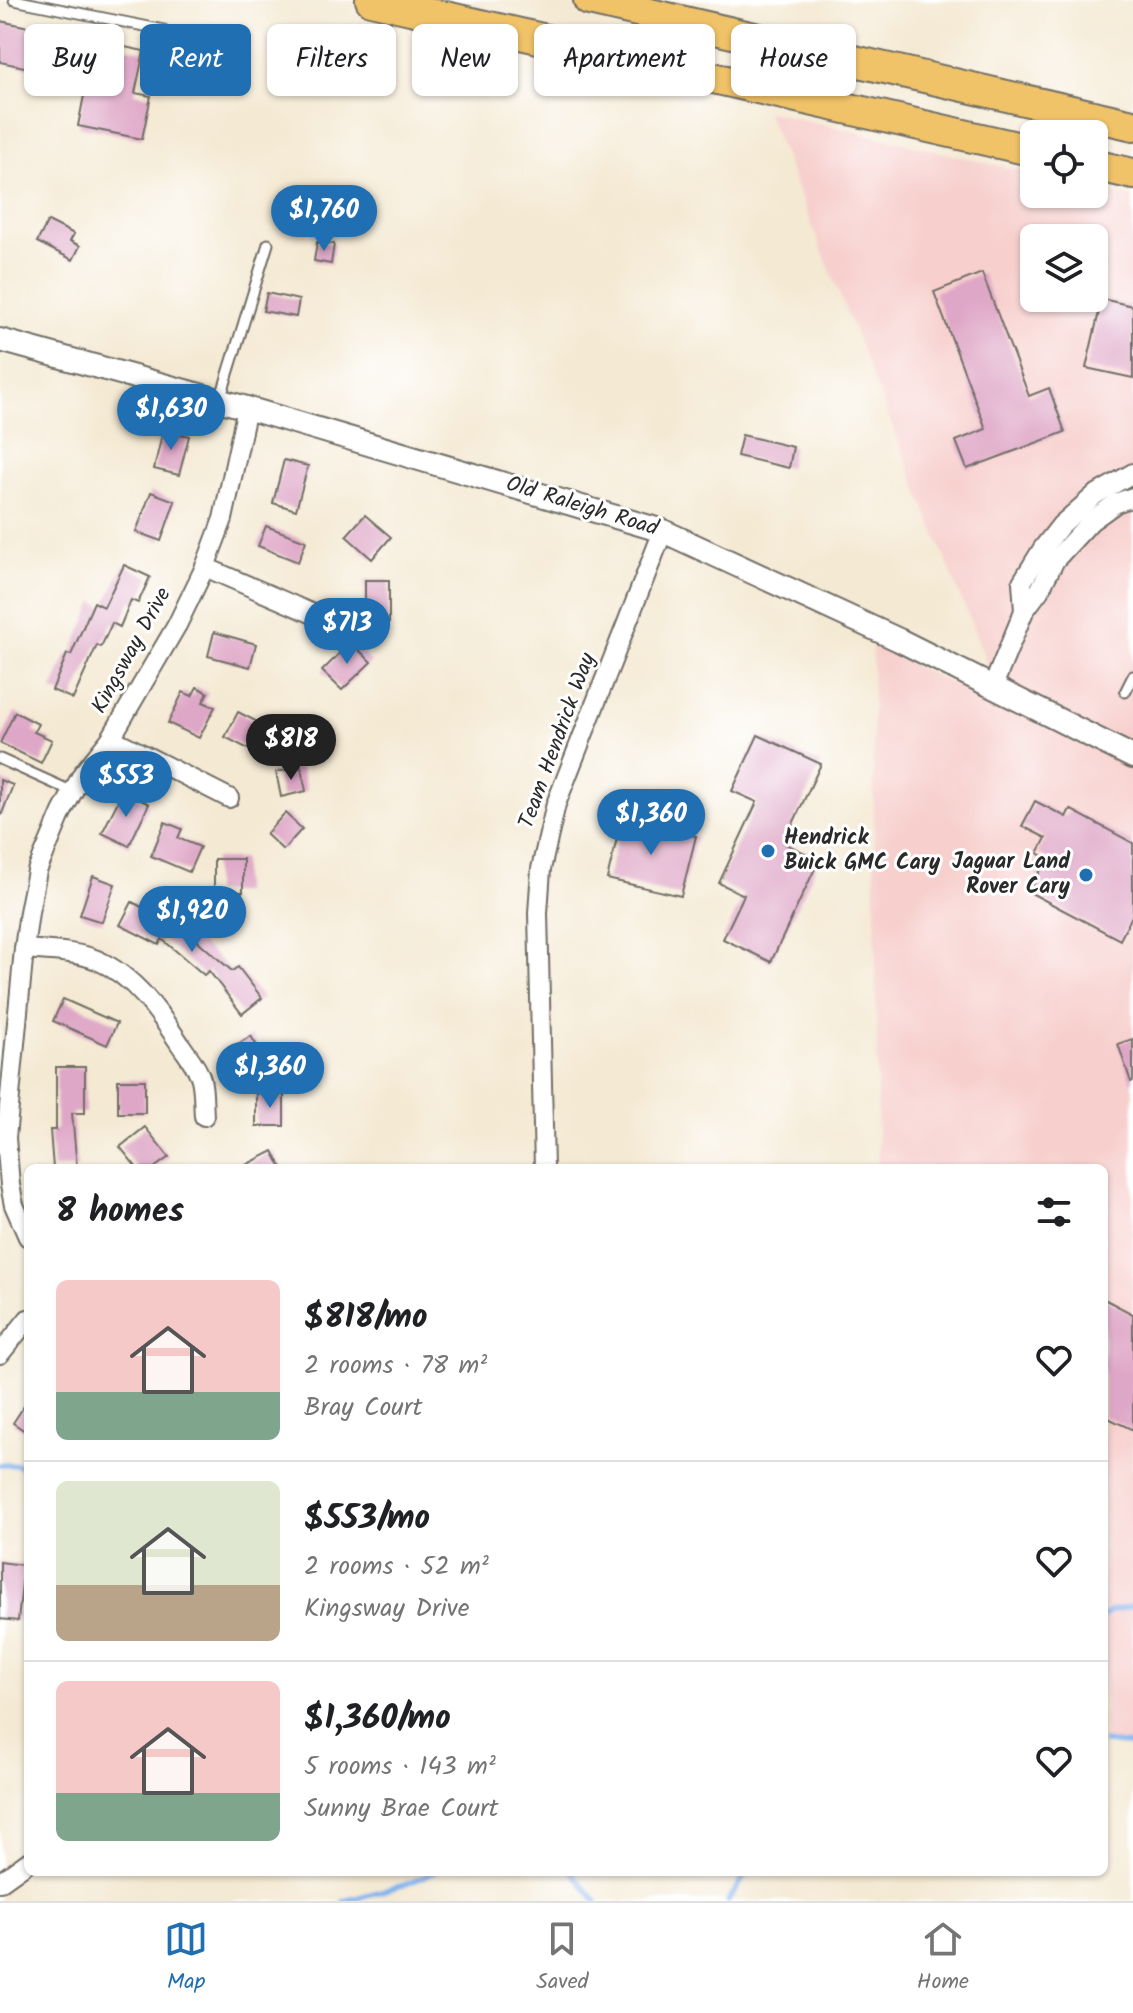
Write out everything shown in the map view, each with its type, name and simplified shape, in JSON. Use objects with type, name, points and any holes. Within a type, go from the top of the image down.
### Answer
[{"type":"highway","points":[[371,0],[1020,148]]},
{"type":"highway","points":[[589,0],[1133,125]]},
{"type":"highway","points":[[1108,168],[1133,174]]},
{"type":"street","name":"Old Raleigh Road","points":[[0,340],[220,400],[663,531],[899,640],[1133,757]]},
{"type":"street","name":"Kingsway Drive","points":[[24,1228],[14,1205],[3,1138],[24,949],[37,871],[83,773],[111,738],[177,625],[205,567],[223,519],[247,408]]},
{"type":"street","points":[[1024,611],[1022,582],[1061,525],[1095,495],[1133,473]]},
{"type":"street","points":[[993,686],[1024,611],[1039,591],[1055,560],[1091,521],[1116,503],[1133,497]]},
{"type":"street","name":"Team Hendrick Way","points":[[544,1164],[538,913],[541,869],[556,804],[663,531]]},
{"type":"street","points":[[205,567],[313,614]]},
{"type":"street","points":[[111,738],[229,798]]},
{"type":"street","points":[[24,949],[63,952],[95,959],[118,971],[140,990],[198,1071],[204,1116]]},
{"type":"street","points":[[0,1354],[24,1324]]},
{"type":"street","points":[[0,1882],[24,1865]]},
{"type":"lane","points":[[14,0],[140,25]]},
{"type":"lane","points":[[220,400],[268,244]]},
{"type":"lane","points":[[1125,692],[1133,676]]},
{"type":"lane","points":[[0,759],[73,792]]},
{"type":"shaded area","points":[[766,111],[1020,171],[1020,208],[1108,208],[1108,192],[1133,198],[1133,1745],[1108,1742],[1108,1164],[878,1164],[872,644],[991,704],[984,655]]},
{"type":"building","points":[[0,21],[24,26],[24,67],[0,62]]},
{"type":"building","points":[[124,47],[140,50],[135,93],[151,96],[142,139],[78,126],[84,96],[124,96]]},
{"type":"building","points":[[48,221],[74,234],[70,241],[80,246],[73,260],[37,242]]},
{"type":"building","points":[[317,242],[334,244],[331,264],[314,261]]},
{"type":"building","points":[[982,273],[1029,396],[1049,388],[1065,432],[967,469],[956,441],[986,429],[934,292]]},
{"type":"building","points":[[267,293],[299,300],[296,317],[263,311]]},
{"type":"building","points":[[1108,300],[1133,306],[1133,378],[1086,368],[1099,312],[1108,312]]},
{"type":"building","points":[[163,430],[189,436],[179,475],[154,469]]},
{"type":"building","points":[[742,435],[793,447],[789,468],[737,456]]},
{"type":"building","points":[[284,460],[308,466],[296,510],[273,503]]},
{"type":"building","points":[[151,492],[175,501],[161,541],[136,532]]},
{"type":"building","points":[[365,515],[391,537],[372,559],[346,536]]},
{"type":"building","points":[[266,526],[306,541],[298,562],[258,546]]},
{"type":"building","points":[[124,565],[150,577],[138,603],[131,600],[120,627],[112,623],[101,647],[97,645],[73,699],[52,690],[94,602],[104,607]]},
{"type":"building","points":[[365,580],[389,580],[389,623],[365,623]]},
{"type":"building","points":[[214,632],[256,644],[250,667],[208,656]]},
{"type":"building","points":[[351,642],[371,662],[342,690],[322,671]]},
{"type":"building","points":[[197,687],[208,693],[203,702],[215,707],[199,738],[168,723],[183,692],[192,696]]},
{"type":"building","points":[[15,712],[38,724],[34,732],[52,740],[41,763],[0,743]]},
{"type":"building","points":[[238,712],[267,727],[254,752],[225,737]]},
{"type":"building","name":"Hendrick Buick GMC Cary","points":[[758,735],[821,764],[784,843],[819,860],[771,962],[723,939],[744,895],[719,883],[757,802],[732,791]]},
{"type":"building","points":[[301,767],[306,791],[281,797],[276,772]]},
{"type":"building","points":[[0,780],[13,785],[1,816],[0,816]]},
{"type":"building","points":[[123,791],[149,804],[129,846],[102,833]]},
{"type":"building","name":"Jaguar Land Rover Cary","points":[[1035,801],[1066,817],[1070,809],[1133,843],[1133,914],[1120,940],[1029,892],[1047,858],[1038,853],[1046,838],[1022,826]]},
{"type":"building","points":[[285,813],[302,829],[283,850],[266,834]]},
{"type":"building","points":[[622,818],[696,836],[681,896],[607,879]]},
{"type":"building","points":[[165,822],[182,829],[178,838],[200,847],[189,872],[151,856]]},
{"type":"building","points":[[214,859],[243,859],[243,892],[214,892]]},
{"type":"building","points":[[93,876],[115,884],[102,922],[80,915]]},
{"type":"building","points":[[132,902],[183,928],[232,971],[238,967],[262,998],[242,1014],[209,971],[204,975],[162,939],[159,945],[120,925]]},
{"type":"building","points":[[63,999],[117,1023],[107,1045],[53,1021]]},
{"type":"building","points":[[251,1036],[266,1061],[248,1072],[233,1047]]},
{"type":"building","points":[[1133,1039],[1133,1081],[1131,1082],[1118,1044]]},
{"type":"building","points":[[56,1067],[85,1067],[85,1113],[72,1113],[77,1164],[53,1164],[50,1130],[56,1130]]},
{"type":"building","points":[[118,1080],[145,1080],[145,1113],[118,1113]]},
{"type":"building","points":[[256,1093],[284,1093],[284,1126],[256,1126]]},
{"type":"building","points":[[145,1127],[169,1157],[159,1164],[134,1164],[120,1147]]},
{"type":"building","points":[[273,1151],[280,1164],[248,1164]]},
{"type":"building","points":[[1108,1301],[1133,1314],[1133,1430],[1108,1418]]},
{"type":"building","points":[[24,1406],[24,1430],[13,1423]]},
{"type":"building","points":[[0,1562],[24,1565],[18,1621],[0,1619]]},
{"type":"waterway","points":[[0,1465],[17,1465],[24,1469]]},
{"type":"waterway","points":[[1108,1613],[1133,1606]]},
{"type":"waterway","points":[[1108,1742],[1133,1745]]},
{"type":"waterway","points":[[344,1901],[426,1876]]},
{"type":"waterway","points":[[575,1876],[596,1901]]},
{"type":"waterway","points":[[728,1901],[745,1876]]},
{"type":"place","name":"Hendrick Buick GMC Cary","points":[[768,851]]},
{"type":"place","name":"Jaguar Land Rover Cary","points":[[1086,875]]}]
